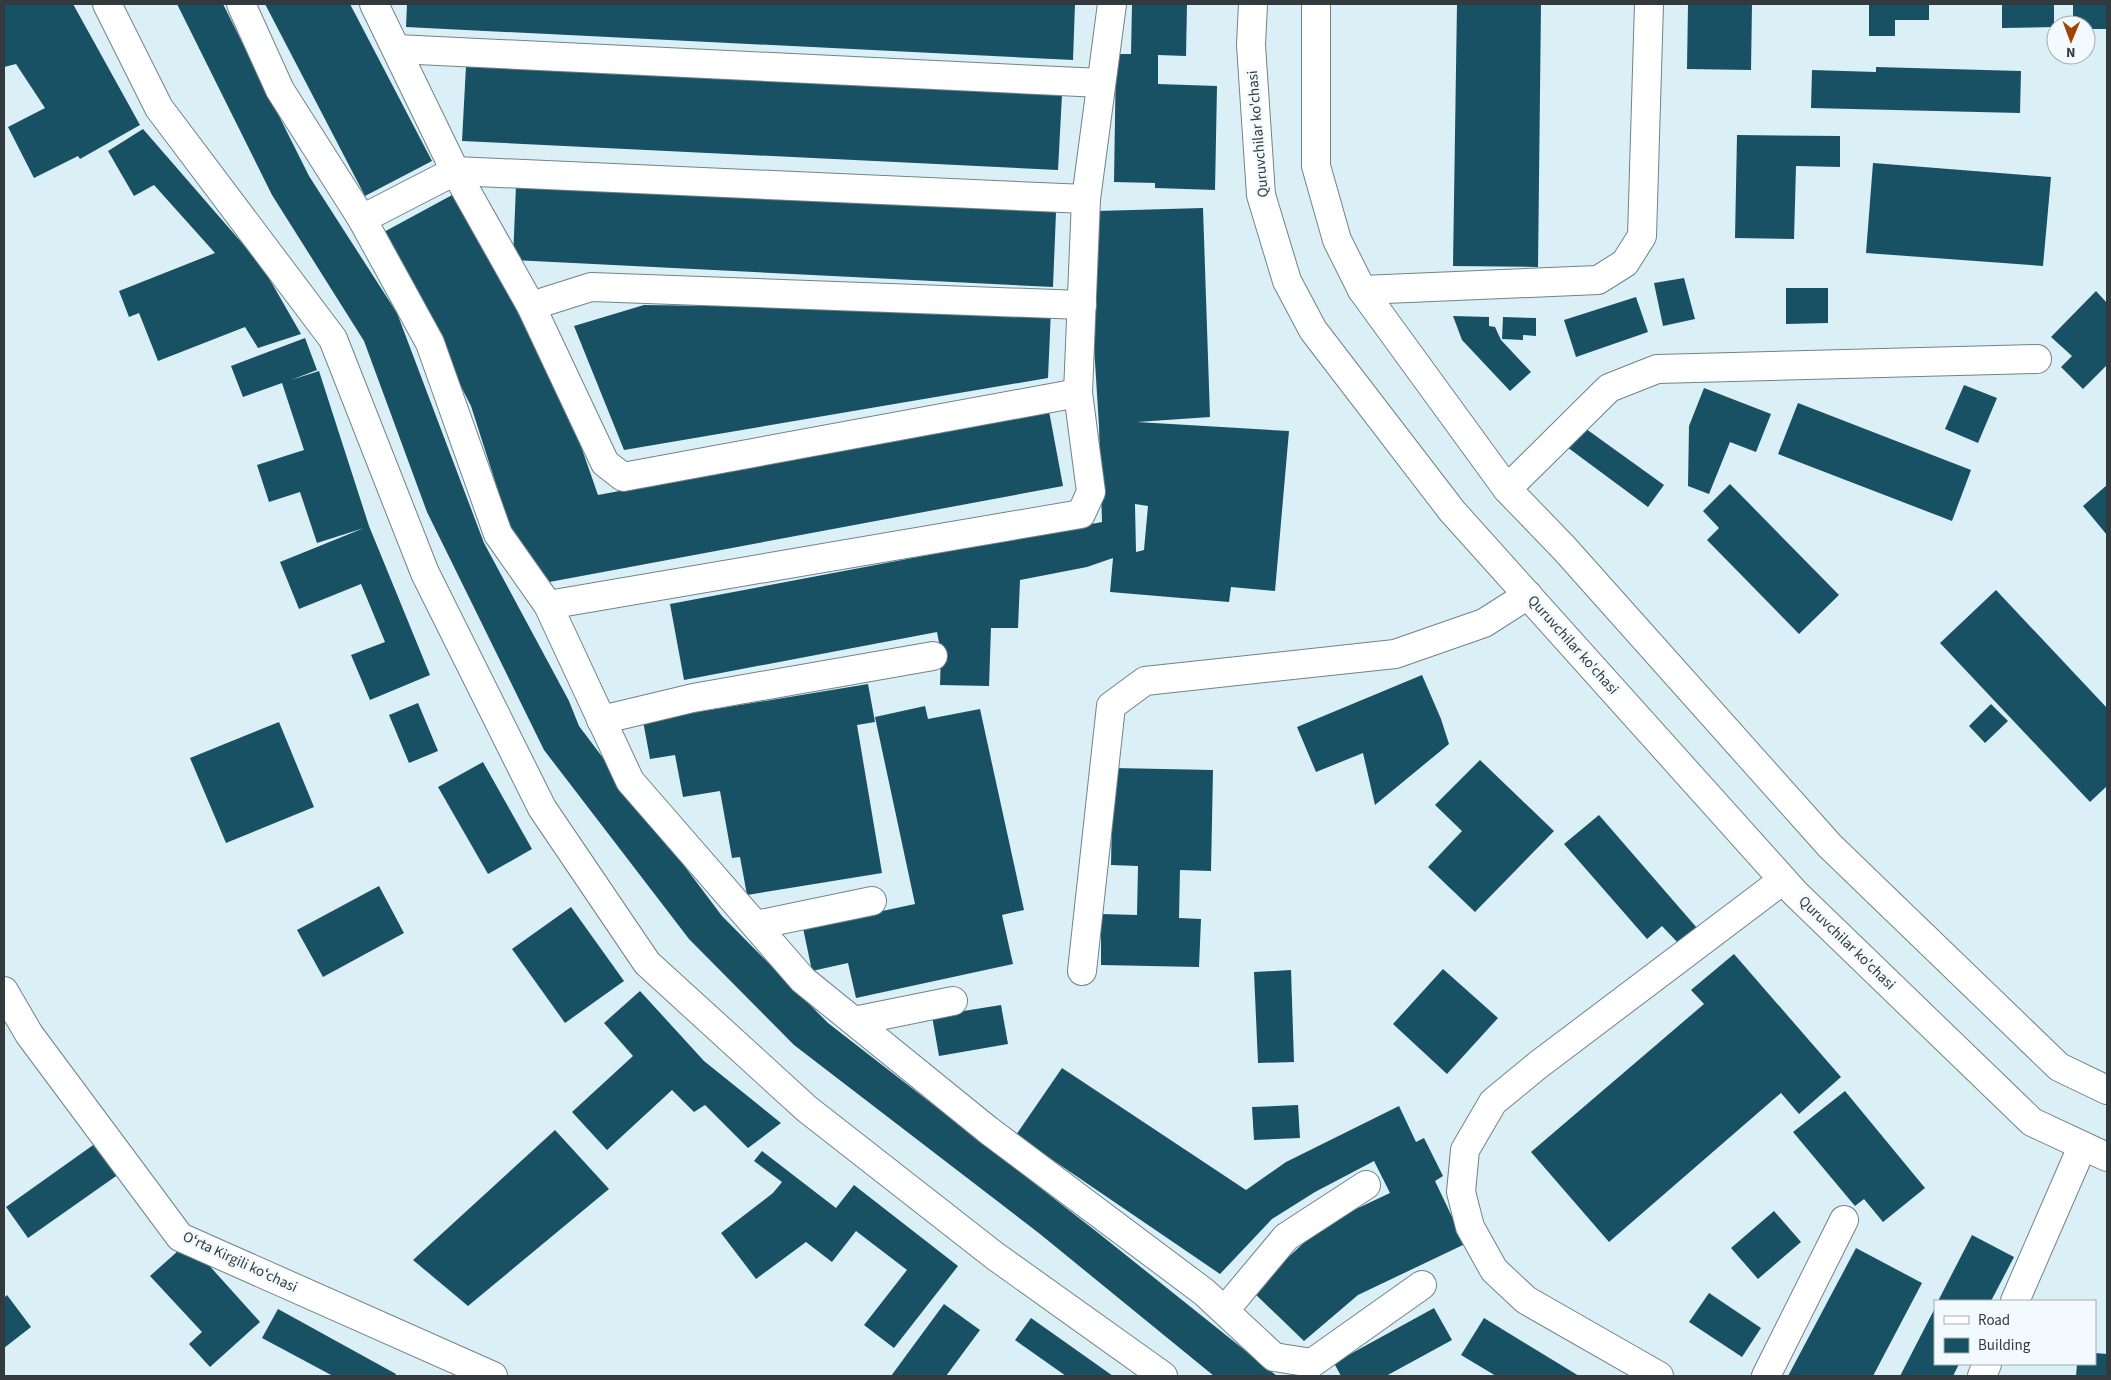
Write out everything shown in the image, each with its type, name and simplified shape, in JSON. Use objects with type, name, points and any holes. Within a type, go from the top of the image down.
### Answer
[{"type":"main road","points":[[107,4],[159,108],[333,339],[425,573],[542,808],[648,963],[807,1109],[996,1256],[1163,1376]]},
{"type":"main road","points":[[241,4],[280,90],[362,219],[430,343],[498,534],[548,605],[630,781],[803,980],[988,1130],[1197,1286],[1274,1357],[1312,1363],[1422,1285]]},
{"type":"main road","points":[[374,4],[455,171],[531,306],[606,463],[623,478],[1078,393]]},
{"type":"main road","points":[[548,605],[1081,514],[1091,492],[1078,393],[1086,199],[1112,4]]},
{"type":"main road","name":"Quruvchilar ko'chasi","points":[[1253,4],[1251,45],[1261,195],[1287,281],[1313,330],[1452,511],[1796,894],[2032,1122],[2082,1147],[2107,1157]]},
{"type":"main road","points":[[1316,4],[1316,166],[1337,240],[1362,290],[1507,489],[1564,548],[1830,846],[2059,1067],[2107,1090]]},
{"type":"main road","points":[[1362,290],[1598,280],[1625,263],[1642,236],[1649,4]]},
{"type":"main road","points":[[397,50],[1101,83]]},
{"type":"main road","points":[[362,219],[455,171],[1086,199]]},
{"type":"main road","points":[[531,306],[592,287],[1082,305]]},
{"type":"main road","points":[[1507,489],[1609,388],[1657,369],[2037,359]]},
{"type":"main road","points":[[1082,971],[1110,706],[1145,680],[1395,654],[1484,623],[1528,595]]},
{"type":"main road","points":[[601,720],[693,698],[933,656]]},
{"type":"main road","points":[[1659,1376],[1526,1300],[1494,1270],[1470,1227],[1461,1192],[1466,1150],[1493,1102],[1538,1065],[1783,880]]},
{"type":"main road","points":[[756,925],[872,901]]},
{"type":"main road","name":"Oʻrta Kirgili koʻchasi","points":[[4,991],[29,1034],[180,1237],[493,1376]]},
{"type":"main road","points":[[854,1021],[953,1001]]},
{"type":"main road","points":[[2014,1300],[2082,1147]]},
{"type":"main road","points":[[1225,1310],[1286,1237],[1366,1185]]},
{"type":"main road","points":[[1766,1376],[1844,1220]]},
{"type":"building","points":[[4,4],[73,4],[140,125],[80,159],[78,156],[34,178],[8,127],[45,108],[16,64],[4,67]]},
{"type":"building","points":[[177,4],[223,4],[309,176],[397,313],[484,543],[569,701],[579,726],[722,916],[828,1023],[1097,1232],[1277,1376],[1214,1376],[1040,1234],[794,1045],[689,939],[544,750],[427,512],[364,341],[272,195]]},
{"type":"building","points":[[265,4],[350,4],[432,161],[365,196]]},
{"type":"building","points":[[407,4],[1075,4],[1073,60],[406,27]]},
{"type":"building","points":[[1132,4],[1187,4],[1186,56],[1158,55],[1158,84],[1217,86],[1215,190],[1155,188],[1155,183],[1114,182],[1116,54],[1131,54]]},
{"type":"building","points":[[1457,4],[1541,4],[1538,267],[1453,266]]},
{"type":"building","points":[[1688,4],[1752,4],[1751,70],[1687,69]]},
{"type":"building","points":[[1869,4],[1929,4],[1929,20],[1895,20],[1895,36],[1869,36]]},
{"type":"building","points":[[2002,4],[2054,4],[2054,15],[2046,15],[2046,27],[2002,28]]},
{"type":"building","points":[[2073,4],[2107,4],[2107,29],[2096,29],[2096,15],[2073,15]]},
{"type":"building","points":[[466,66],[1062,95],[1058,170],[462,141]]},
{"type":"building","points":[[1876,67],[2021,71],[2020,113],[1811,108],[1812,70],[1876,72]]},
{"type":"building","points":[[143,129],[262,266],[301,334],[258,348],[245,327],[158,361],[139,313],[129,317],[119,291],[215,253],[154,185],[134,196],[108,151]]},
{"type":"building","points":[[1737,135],[1840,136],[1840,167],[1796,166],[1794,239],[1735,238]]},
{"type":"building","points":[[1873,163],[2051,177],[2043,266],[1866,253]]},
{"type":"building","points":[[516,185],[1056,212],[1053,287],[513,260]]},
{"type":"building","points":[[454,194],[554,369],[598,495],[1049,411],[1063,486],[544,583],[511,531],[471,406],[382,233]]},
{"type":"building","points":[[1203,208],[1210,417],[1137,422],[1289,431],[1275,591],[1231,587],[1229,602],[1110,592],[1113,558],[1087,567],[1020,580],[1018,628],[991,628],[989,686],[940,685],[941,653],[937,632],[684,680],[670,604],[1102,522],[1093,330],[1097,211]],"holes":[[[1135,504],[1148,506],[1144,550],[1136,552]]]},
{"type":"building","points":[[1684,278],[1695,319],[1663,326],[1654,283]]},
{"type":"building","points":[[1786,288],[1828,288],[1828,323],[1786,324]]},
{"type":"building","points":[[2096,291],[2107,303],[2107,365],[2083,389],[2061,367],[2072,356],[2051,337]]},
{"type":"building","points":[[1636,297],[1648,332],[1576,357],[1564,320]]},
{"type":"building","points":[[644,305],[1051,310],[1048,378],[624,450],[574,326]]},
{"type":"building","points":[[1453,316],[1489,317],[1489,326],[1495,327],[1501,340],[1531,372],[1510,391],[1462,340]]},
{"type":"building","points":[[1503,317],[1536,318],[1536,336],[1523,335],[1523,340],[1502,339]]},
{"type":"building","points":[[305,338],[317,370],[291,380],[319,371],[369,526],[430,675],[370,700],[351,655],[385,642],[361,584],[299,609],[280,562],[364,528],[317,543],[300,492],[269,502],[257,465],[304,450],[282,383],[243,397],[231,366]]},
{"type":"building","points":[[1964,385],[1997,398],[1978,443],[1945,429]]},
{"type":"building","points":[[1704,388],[1771,414],[1756,452],[1730,442],[1709,494],[1688,486],[1689,426]]},
{"type":"building","points":[[1798,403],[1971,470],[1952,521],[1778,454]]},
{"type":"building","points":[[1582,426],[1664,485],[1648,507],[1567,447]]},
{"type":"building","points":[[1730,484],[1839,595],[1799,634],[1707,540],[1719,528],[1703,511]]},
{"type":"building","points":[[2107,485],[2107,535],[2083,506]]},
{"type":"building","points":[[1996,590],[2107,708],[2107,786],[2090,802],[1940,643]]},
{"type":"building","points":[[1422,675],[1441,719],[1449,744],[1375,805],[1363,753],[1316,772],[1297,727]]},
{"type":"building","points":[[868,684],[875,722],[857,725],[882,873],[747,895],[740,857],[732,858],[720,791],[683,797],[675,755],[650,759],[643,721]]},
{"type":"building","points":[[418,703],[438,751],[409,763],[389,715]]},
{"type":"building","points":[[1991,704],[2008,721],[1985,743],[1969,726]]},
{"type":"building","points":[[925,706],[928,719],[980,709],[1024,910],[1002,915],[1013,964],[856,998],[848,963],[812,971],[803,928],[915,904],[875,717]]},
{"type":"building","points":[[279,722],[314,807],[226,843],[190,758]]},
{"type":"building","points":[[1480,760],[1554,831],[1475,912],[1428,867],[1462,831],[1435,805]]},
{"type":"building","points":[[483,762],[532,849],[488,874],[438,787]]},
{"type":"building","points":[[1113,768],[1213,770],[1211,871],[1180,870],[1179,918],[1201,919],[1199,967],[1101,965],[1101,914],[1137,915],[1138,866],[1111,865]]},
{"type":"building","points":[[1599,815],[1697,928],[1679,944],[1662,926],[1647,939],[1564,844]]},
{"type":"building","points":[[379,886],[404,933],[323,977],[297,930]]},
{"type":"building","points":[[571,907],[624,981],[565,1023],[512,949]]},
{"type":"building","points":[[1734,954],[1841,1077],[1799,1114],[1781,1093],[1609,1242],[1531,1152],[1704,1004],[1691,990]]},
{"type":"building","points":[[1443,969],[1498,1018],[1447,1074],[1393,1024]]},
{"type":"building","points":[[1291,970],[1294,1062],[1258,1063],[1254,972]]},
{"type":"building","points":[[640,991],[704,1061],[781,1123],[748,1148],[705,1105],[694,1112],[672,1090],[607,1150],[572,1112],[633,1056],[604,1023]]},
{"type":"building","points":[[1001,1005],[1008,1044],[939,1056],[932,1016]]},
{"type":"building","points":[[1062,1068],[1246,1190],[1286,1162],[1399,1106],[1416,1142],[1424,1138],[1443,1176],[1435,1181],[1465,1244],[1358,1295],[1304,1341],[1252,1291],[1324,1224],[1390,1193],[1374,1161],[1315,1192],[1272,1219],[1220,1274],[1016,1135]]},
{"type":"building","points":[[1845,1091],[1925,1188],[1883,1222],[1864,1199],[1855,1206],[1793,1132]]},
{"type":"building","points":[[1298,1105],[1300,1138],[1254,1140],[1252,1107]]},
{"type":"building","points":[[555,1130],[609,1189],[468,1306],[413,1260]]},
{"type":"building","points":[[96,1143],[119,1174],[28,1238],[6,1207]]},
{"type":"building","points":[[762,1151],[836,1208],[854,1185],[958,1266],[894,1348],[864,1325],[907,1270],[856,1231],[832,1262],[806,1242],[756,1279],[721,1233],[773,1193],[782,1182],[754,1161]]},
{"type":"building","points":[[1774,1211],[1801,1242],[1758,1279],[1731,1248]]},
{"type":"building","points":[[1972,1235],[2014,1257],[1992,1300],[1939,1300]]},
{"type":"building","points":[[188,1242],[260,1322],[210,1367],[189,1344],[202,1332],[150,1276]]},
{"type":"building","points":[[1856,1248],[1922,1283],[1873,1376],[1788,1376]]},
{"type":"building","points":[[1709,1293],[1761,1328],[1742,1357],[1689,1322]]},
{"type":"building","points":[[7,1295],[31,1327],[4,1348],[4,1298]]},
{"type":"building","points":[[944,1304],[980,1330],[946,1376],[891,1376]]},
{"type":"building","points":[[1434,1308],[1452,1340],[1386,1376],[1341,1376],[1334,1363]]},
{"type":"building","points":[[278,1309],[396,1374],[395,1376],[333,1376],[262,1338]]},
{"type":"building","points":[[1934,1310],[1934,1365],[1958,1365],[1953,1376],[1900,1376]]},
{"type":"building","points":[[1031,1318],[1113,1376],[1066,1376],[1015,1340]]},
{"type":"building","points":[[1484,1318],[1579,1376],[1496,1376],[1461,1355]]},
{"type":"building","points":[[2096,1353],[2107,1354],[2107,1376],[2076,1376],[2077,1365],[2096,1365]]}]
